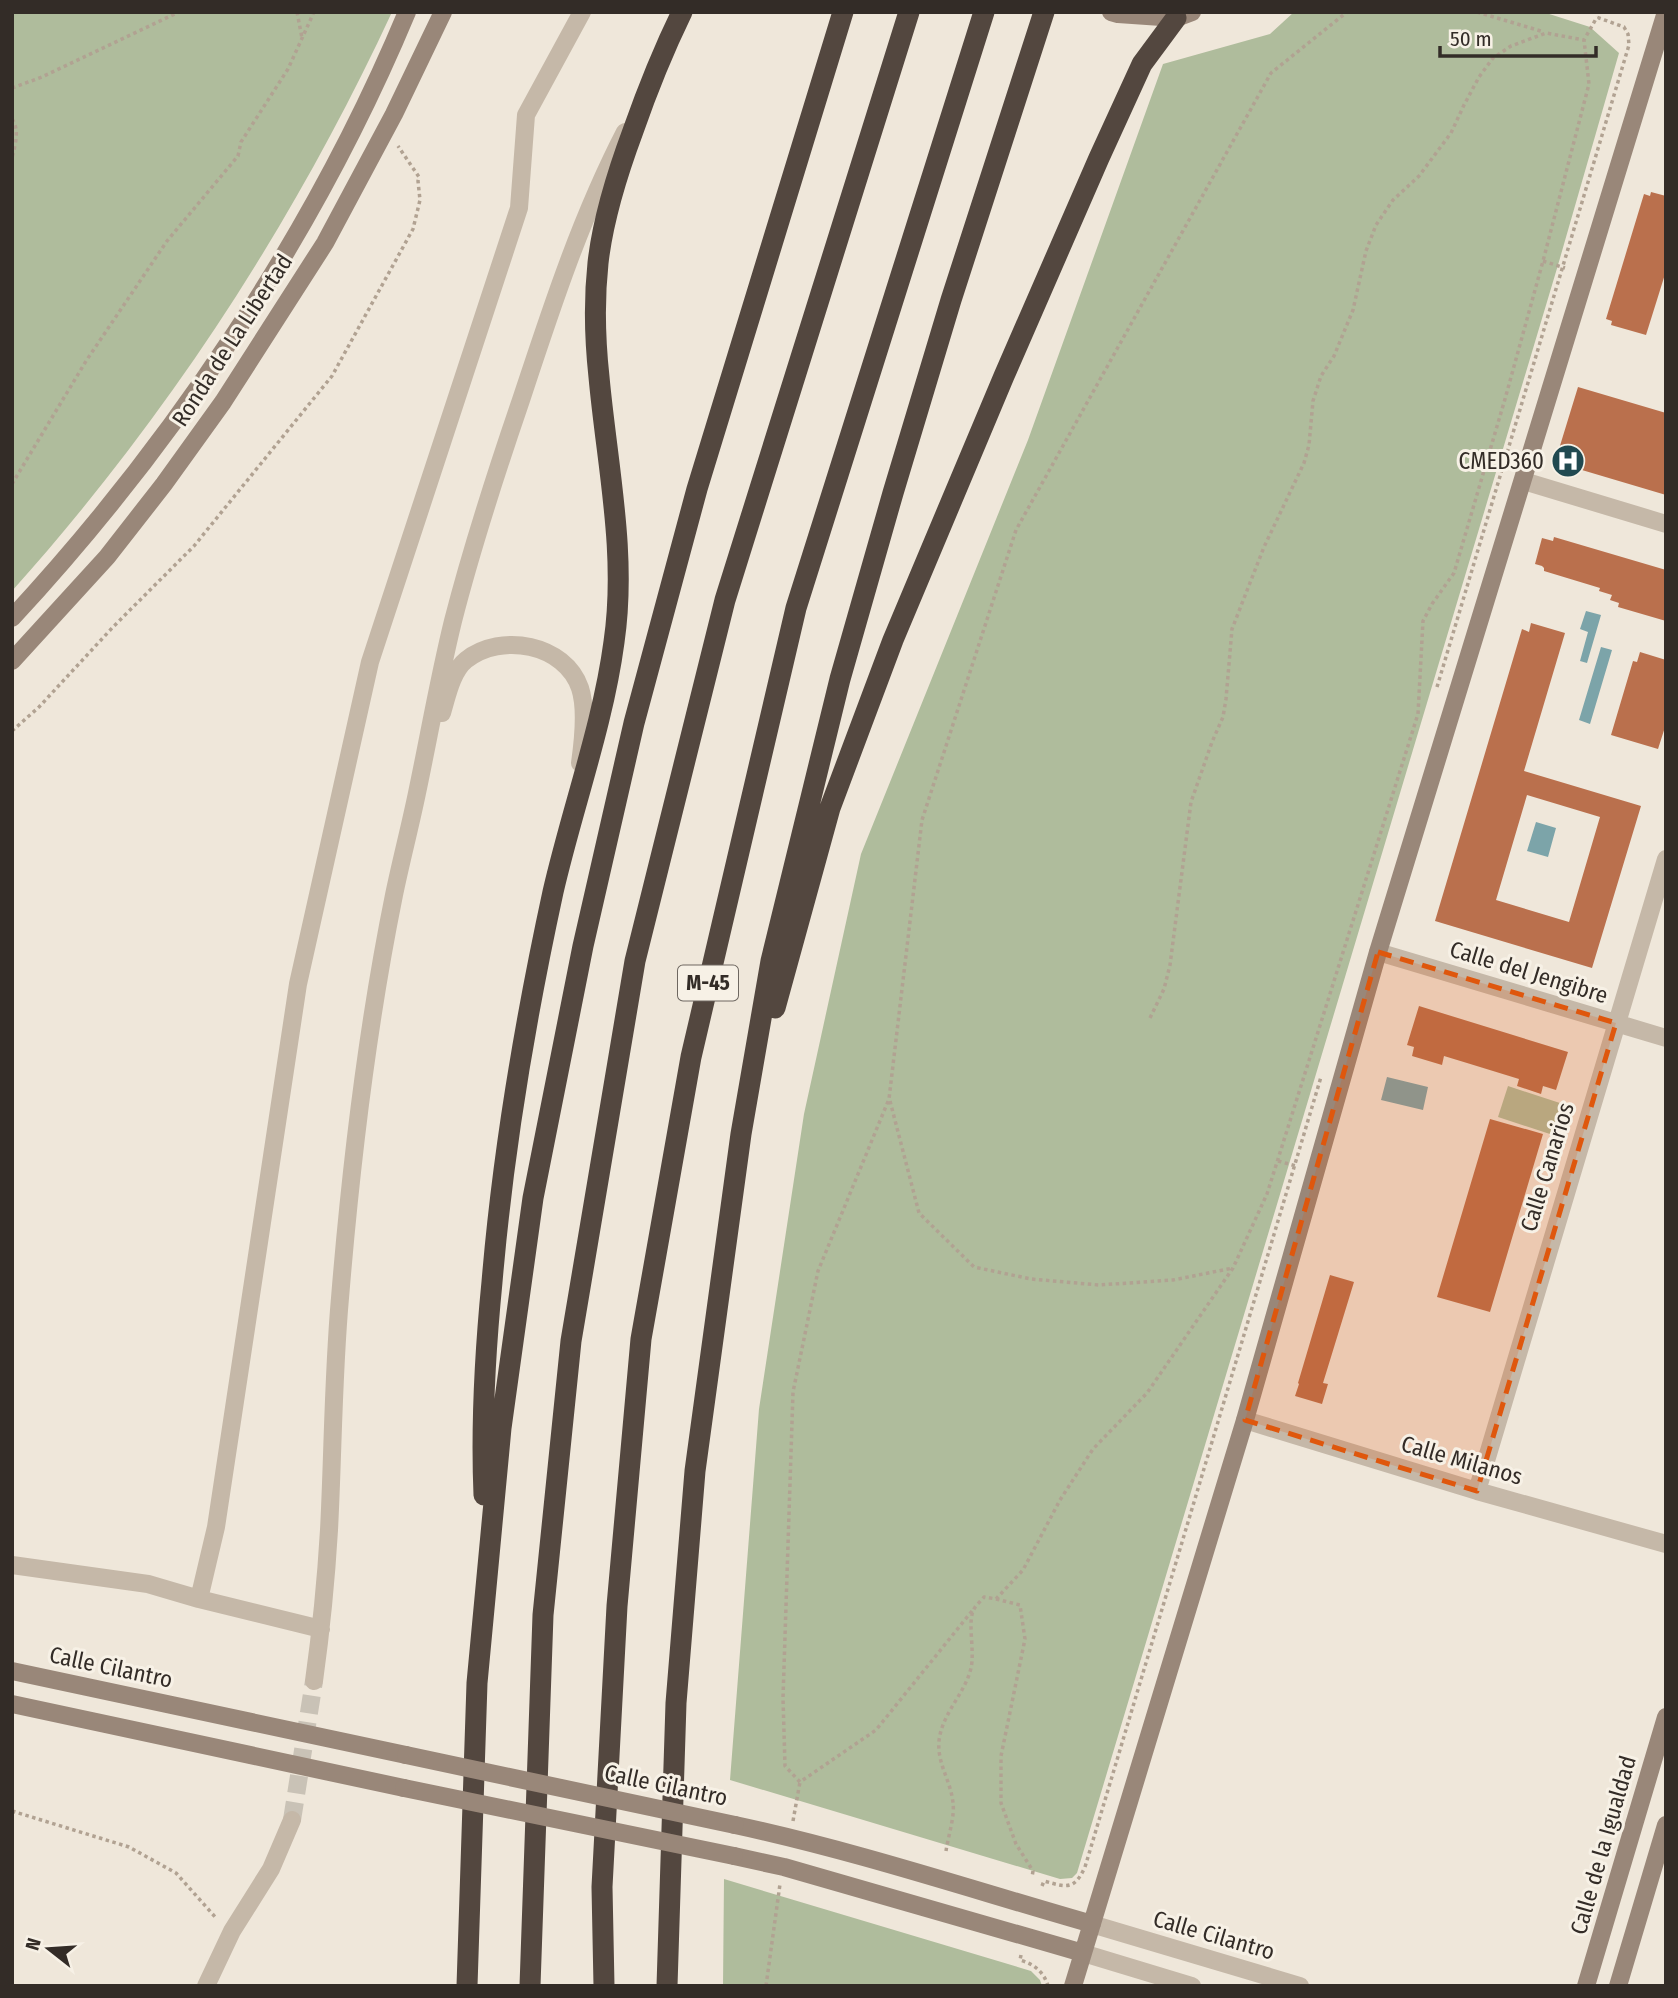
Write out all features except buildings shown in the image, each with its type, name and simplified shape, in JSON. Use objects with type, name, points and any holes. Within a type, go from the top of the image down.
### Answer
[{"type":"highway","points":[[488,1570],[483,1450],[486,1345],[498,1206],[531,1003],[574,806],[609,675],[615,636],[618,538],[598,374],[598,264],[606,217],[618,172],[646,95],[682,12]]},
{"type":"highway","points":[[467,1986],[477,1683],[501,1428],[533,1198],[586,933],[634,723],[697,489],[843,12]]},
{"type":"highway","points":[[530,1986],[543,1615],[562,1423],[571,1341],[635,961],[725,600],[909,12]]},
{"type":"highway","name":"M-45","points":[[604,1986],[602,1887],[616,1620],[641,1339],[691,1057],[796,608],[984,12]]},
{"type":"highway","points":[[667,1986],[676,1703],[694,1485],[741,1134],[771,961],[840,678],[893,493],[951,300],[1044,12]]},
{"type":"highway","points":[[741,1134],[830,808],[893,640],[1004,376],[1142,64],[1184,15]]},
{"type":"street","name":"Ronda de La Libertad","points":[[12,618],[113,502],[183,408],[248,313],[332,172],[369,100],[407,12]]},
{"type":"street","name":"Ronda de La Libertad","points":[[12,661],[107,557],[223,402],[325,243],[394,114],[443,12]]},
{"type":"street","points":[[199,1599],[216,1527],[298,984],[370,662],[519,208],[526,115],[582,12]]},
{"type":"street","points":[[1111,12],[1118,15],[1184,15]]},
{"type":"street","points":[[1073,1986],[1245,1420],[1378,952],[1665,12]]},
{"type":"street","points":[[314,1681],[329,1524],[340,1299],[354,1150],[375,1000],[394,894],[454,618],[499,464],[542,334],[581,230],[611,159],[646,95]]},
{"type":"street","points":[[1524,481],[1666,524]]},
{"type":"street","points":[[416,796],[454,677],[464,661],[482,650],[499,645],[525,646],[549,653],[568,668],[580,688],[584,730],[574,806]]},
{"type":"street","name":"Calle Canarios","points":[[1476,1491],[1666,859]]},
{"type":"street","name":"Calle del Jengibre","points":[[1378,952],[1666,1038]]},
{"type":"street","name":"Calle Milanos","points":[[1245,1420],[1476,1491],[1666,1544]]},
{"type":"street","points":[[12,1566],[148,1584],[321,1629]]},
{"type":"street","name":"Calle Cilantro","points":[[12,1671],[790,1837],[927,1874],[1300,1986]]},
{"type":"street","points":[[12,1704],[734,1856],[821,1877],[1192,1986]]},
{"type":"street","name":"Calle de la Igualdad","points":[[1586,1986],[1666,1717]]},
{"type":"street","points":[[206,1986],[232,1931],[271,1869],[292,1820]]},
{"type":"street","points":[[1618,1986],[1666,1825]]},
{"type":"path","points":[[297,12],[303,40]]},
{"type":"path","points":[[12,484],[86,361],[167,242],[239,156],[241,142],[288,69],[314,12]]},
{"type":"path","points":[[1032,1877],[1033,1871],[1016,1844],[1001,1803],[1001,1756],[1026,1639],[1020,1605],[984,1597],[876,1730],[800,1782],[785,1766],[783,1698],[793,1392],[818,1271],[889,1100],[922,820],[1016,530],[1271,73],[1347,12]]},
{"type":"path","points":[[1477,12],[1546,33],[1584,40]]},
{"type":"path","points":[[996,1599],[1023,1570],[1060,1500],[1093,1450],[1147,1393],[1233,1268],[1267,1194],[1418,714],[1423,621],[1454,573],[1505,399],[1544,261],[1589,84],[1584,40],[1600,12]]},
{"type":"path","points":[[12,88],[178,13]]},
{"type":"path","points":[[1150,1018],[1164,989],[1170,965],[1191,802],[1223,717],[1227,699],[1233,629],[1264,547],[1304,463],[1309,445],[1313,401],[1321,376],[1334,356],[1353,310],[1366,251],[1376,225],[1393,201],[1419,176],[1451,133],[1464,105],[1493,58],[1511,46],[1546,33]]},
{"type":"path","points":[[12,119],[16,125],[12,158]]},
{"type":"path","points":[[12,731],[39,708],[113,626],[194,546],[332,376],[413,229],[420,200],[419,177],[398,145]]},
{"type":"path","points":[[1544,261],[1571,270]]},
{"type":"path","points":[[889,1100],[919,1213],[974,1267],[1031,1279],[1100,1285],[1174,1280],[1233,1268]]},
{"type":"path","points":[[1278,1161],[1301,1168]]},
{"type":"path","points":[[946,1851],[954,1804],[938,1755],[939,1738],[946,1714],[971,1669],[974,1647],[972,1611]]},
{"type":"path","points":[[12,1811],[141,1853],[176,1873],[210,1912],[232,1931]]},
{"type":"path","points":[[766,1986],[779,1890]]},
{"type":"path","points":[[1021,1955],[1020,1960],[1029,1962],[1040,1970],[1048,1986]]},
{"type":"highlighted area","points":[[1378,952],[1616,1023],[1477,1491],[1245,1420]]},
{"type":"green space","points":[[12,12],[392,12],[313,167],[223,316],[123,457],[12,591]]},
{"type":"green space","points":[[1294,12],[1543,12],[1590,27],[1619,53],[1077,1873],[1072,1878],[1060,1879],[730,1780],[759,1409],[804,1114],[861,854],[1028,440],[1163,64],[1270,34]]},
{"type":"green space","points":[[1508,1086],[1566,1105],[1556,1136],[1498,1117]]},
{"type":"green space","points":[[724,1879],[1031,1971],[1042,1986],[723,1986]]},
{"type":"water","points":[[1586,611],[1601,615],[1587,663],[1580,661],[1588,632],[1580,629]]},
{"type":"water","points":[[1601,647],[1612,650],[1590,724],[1579,720]]},
{"type":"water","points":[[1536,822],[1556,828],[1548,857],[1527,851]]},
{"type":"water","points":[[1387,1077],[1428,1087],[1423,1110],[1381,1100]]},
{"type":"tunnel","points":[[292,1820],[314,1681]]},
{"type":"place","name":"CMED360","points":[[1568,461]]}]
